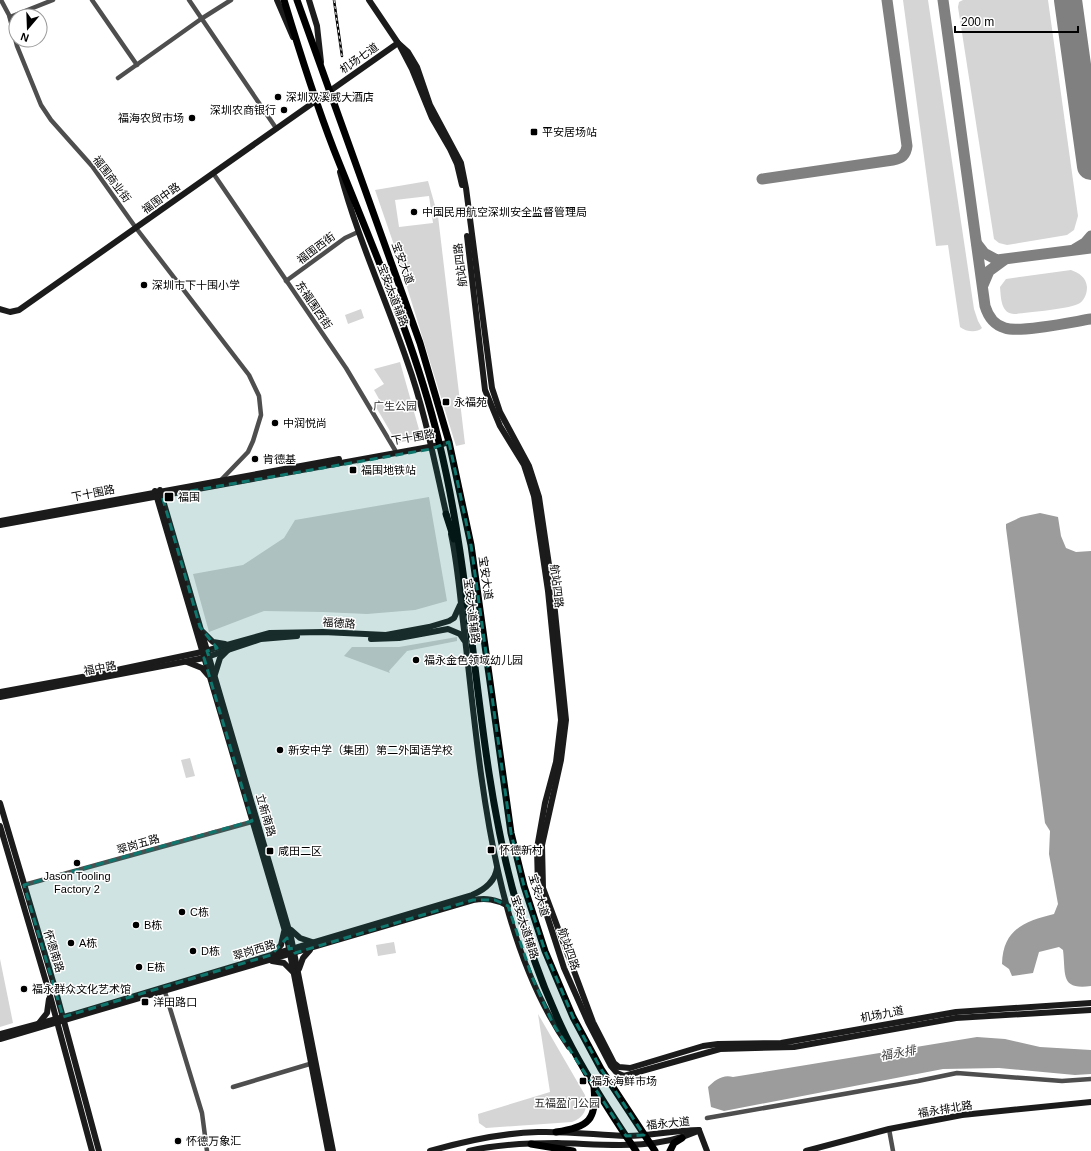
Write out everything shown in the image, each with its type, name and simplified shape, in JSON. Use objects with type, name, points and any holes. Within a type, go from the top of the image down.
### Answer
[{"type":"main road","points":[[277,0],[299,51]]},
{"type":"main road","name":"宝安大道","points":[[284,0],[299,51],[316,100],[416,360],[440,444],[461,559],[491,778],[509,875],[524,928],[545,987],[566,1035],[586,1071],[634,1149]]},
{"type":"main road","name":"宝安大道","points":[[297,0],[420,343],[449,442],[470,545],[511,833],[524,886],[545,951],[573,1017],[601,1069],[655,1151]]},
{"type":"main road","points":[[309,0],[316,22],[322,69]]},
{"type":"main road","name":"航站四路","points":[[369,0],[398,43],[412,69],[432,118],[457,164],[463,189],[485,390],[500,426],[524,465],[534,496],[548,591],[561,720],[556,762],[545,803],[537,848],[538,888],[564,968],[588,1022],[611,1066],[617,1073],[624,1076],[679,1056]]},
{"type":"main road","name":"机场七道","points":[[330,90],[398,43]]},
{"type":"main road","name":"福围中路","points":[[0,309],[10,312],[19,310],[330,90]]},
{"type":"main road","name":"宝安大道辅路","points":[[334,149],[351,212],[408,362],[431,445],[453,543],[486,801],[497,864],[508,906],[532,977],[546,1010],[560,1034],[586,1071]]},
{"type":"main road","name":"下十围路","points":[[0,525],[158,494],[222,479],[449,442]]},
{"type":"main road","name":"下十围路","points":[[0,521],[431,445]]},
{"type":"main road","name":"立新南路","points":[[158,494],[200,627],[214,683],[286,928],[297,974],[333,1151]]},
{"type":"main road","name":"立新南路","points":[[158,494],[198,636],[206,654]]},
{"type":"main road","points":[[446,514],[461,559]]},
{"type":"main road","name":"福德路","points":[[438,628],[454,618],[460,606],[460,599]]},
{"type":"main road","points":[[200,627],[204,634],[213,642],[231,646],[220,658],[216,666],[214,683]]},
{"type":"main road","name":"福德路","points":[[206,654],[260,634],[278,632],[386,635],[438,628],[448,629],[460,634],[466,644]]},
{"type":"main road","points":[[187,655],[197,646],[198,636]]},
{"type":"main road","name":"福中路","points":[[0,692],[187,655],[206,654]]},
{"type":"main road","name":"福中路","points":[[0,696],[178,663],[206,654]]},
{"type":"main road","points":[[178,663],[195,664],[202,668],[214,683]]},
{"type":"main road","name":"怀德南路","points":[[0,804],[24,885],[60,1020],[92,1151]]},
{"type":"main road","name":"怀德南路","points":[[0,826],[49,992],[60,1020],[98,1151]]},
{"type":"main road","name":"翠岗西路","points":[[0,1034],[37,1024],[60,1020],[165,992],[478,892],[491,882],[496,871],[497,864]]},
{"type":"main road","name":"翠岗西路","points":[[315,944],[473,900],[489,898],[508,906]]},
{"type":"main road","points":[[286,928],[300,938],[315,944],[303,958],[297,974],[284,964],[270,958],[281,945],[286,928]]},
{"type":"main road","name":"翠岗西路","points":[[0,1039],[270,958]]},
{"type":"main road","points":[[37,1024],[47,1013],[49,992]]},
{"type":"main road","name":"机场九道","points":[[679,1056],[718,1044],[781,1043],[940,1014],[1091,1002]]},
{"type":"main road","name":"机场九道","points":[[679,1056],[726,1048],[794,1047],[956,1018],[1091,1010]]},
{"type":"main road","name":"立新南路","points":[[314,1062],[328,1151]]},
{"type":"main road","points":[[556,1132],[580,1127],[588,1122],[594,1109],[594,1084]]},
{"type":"main road","name":"福永排北路","points":[[806,1151],[889,1129],[962,1115],[1091,1102]]},
{"type":"main road","name":"福永大道","points":[[430,1151],[480,1138],[521,1133],[556,1132],[644,1136],[680,1130],[700,1130]]},
{"type":"main road","points":[[700,1130],[708,1151]]},
{"type":"main road","name":"福永大道","points":[[469,1151],[531,1144],[634,1149],[650,1144],[682,1138],[700,1130]]},
{"type":"main road","points":[[480,1138],[488,1149]]},
{"type":"main road","points":[[670,1151],[674,1143],[682,1138]]},
{"type":"main road","points":[[531,1144],[573,1151]]},
{"type":"street","name":"福围商业街","points":[[1,0],[8,13]]},
{"type":"street","points":[[33,8],[53,0]]},
{"type":"street","points":[[92,0],[137,65]]},
{"type":"street","points":[[189,0],[276,128]]},
{"type":"street","points":[[118,78],[201,19],[231,0]]},
{"type":"street","name":"福围商业街","points":[[18,48],[41,105],[51,120],[92,166],[136,228],[249,375],[259,396],[261,415],[251,447],[246,455],[222,479]]},
{"type":"street","name":"东福围西街","points":[[213,173],[346,368],[395,450]]},
{"type":"street","name":"福围西街","points":[[286,281],[344,238],[358,232]]},
{"type":"street","name":"翠岗五路","points":[[24,885],[255,821]]},
{"type":"street","points":[[165,992],[202,1113],[208,1151]]},
{"type":"street","points":[[232,1087],[314,1062]]},
{"type":"street","points":[[707,1118],[957,1073],[1062,1081],[1091,1079]]},
{"type":"street","points":[[889,1129],[893,1151]]},
{"type":"highlighted area","points":[[449,442],[471,545],[511,833],[524,886],[545,951],[573,1017],[601,1069],[644,1135],[626,1136],[553,1024],[532,977],[508,906],[495,900],[473,900],[295,953],[294,948],[289,949],[287,938],[271,955],[63,1017],[24,885],[252,821],[204,658],[209,657],[207,651],[217,648],[200,627],[162,496],[431,449]]},
{"type":"green space","points":[[903,0],[928,0],[974,309],[982,328],[977,331],[968,331],[960,327],[948,245],[936,246]]},
{"type":"green space","points":[[963,0],[1048,0],[1078,216],[1074,230],[1067,235],[1007,245],[999,243],[994,239],[958,7],[959,2]]},
{"type":"green space","points":[[428,181],[438,216],[465,444],[456,446],[394,245],[375,190]],"holes":[[[429,196],[433,223],[399,227],[395,200]]]},
{"type":"green space","points":[[1071,270],[1082,276],[1087,287],[1086,294],[1080,303],[1060,309],[1016,314],[1011,314],[1005,309],[1000,287],[1006,279]]},
{"type":"green space","points":[[361,309],[364,318],[348,324],[345,315]]},
{"type":"green space","name":"广生公园","points":[[400,362],[420,433],[416,439],[397,443],[373,402],[379,399],[374,390],[384,384],[374,369]]},
{"type":"green space","points":[[429,497],[447,601],[415,610],[367,614],[264,611],[209,632],[193,574],[243,565],[284,538],[295,520]]},
{"type":"green space","points":[[457,637],[457,641],[407,651],[389,671],[390,673],[344,656],[352,647],[399,647]]},
{"type":"green space","points":[[190,758],[195,776],[186,778],[181,760]]},
{"type":"green space","points":[[394,942],[396,953],[378,956],[376,945]]},
{"type":"green space","points":[[0,959],[13,1023],[0,1027]]},
{"type":"green space","name":"五福盈门公园","points":[[538,1014],[585,1095],[586,1108],[583,1115],[572,1122],[486,1128],[479,1123],[478,1114],[550,1092]]},
{"type":"water","points":[[1040,513],[1058,517],[1061,536],[1066,548],[1076,552],[1091,551],[1091,986],[1081,987],[1074,986],[1066,979],[1063,950],[1059,947],[1039,952],[1033,973],[1012,976],[1009,969],[1002,964],[1006,942],[1011,935],[1025,924],[1054,914],[1058,904],[1049,854],[1050,831],[1045,823],[1006,528],[1006,524],[1021,517]]},
{"type":"water","name":"福永排","points":[[977,1037],[1005,1039],[1040,1047],[1091,1050],[1091,1074],[1075,1075],[999,1068],[943,1069],[724,1111],[711,1107],[708,1087],[716,1080],[726,1076],[733,1077]]},
{"type":"taxiway","points":[[762,179],[893,160],[901,158],[904,154],[907,146],[887,0]]},
{"type":"taxiway","points":[[943,0],[985,306],[988,313],[992,320],[998,325],[1012,329],[1046,326],[1091,319]]},
{"type":"taxiway","points":[[1075,249],[1085,243],[1091,236]]},
{"type":"taxiway","points":[[977,244],[984,253],[997,260],[1091,248]]},
{"type":"taxiway","points":[[983,285],[989,271],[1004,260]]},
{"type":"runway","points":[[1068,0],[1091,166]]},
{"type":"railway","points":[[334,0],[342,56]]},
{"type":"place","name":"深圳双溪威大酒店","points":[[278,97]]},
{"type":"place","name":"深圳农商银行","points":[[284,110]]},
{"type":"place","name":"福海农贸市场","points":[[192,118]]},
{"type":"place","name":"平安居场站","points":[[534,132]]},
{"type":"place","name":"中国民用航空深圳安全监督管理局","points":[[414,212]]},
{"type":"place","name":"深圳市下十围小学","points":[[144,285]]},
{"type":"place","name":"永福苑","points":[[446,402]]},
{"type":"place","name":"中润悦尚","points":[[275,423]]},
{"type":"place","name":"肯德基","points":[[255,459]]},
{"type":"place","name":"福围地铁站","points":[[353,470]]},
{"type":"place","name":"福围","points":[[169,497]]},
{"type":"place","name":"福永金色领域幼儿园","points":[[416,660]]},
{"type":"place","name":"新安中学（集团）第二外国语学校","points":[[280,750]]},
{"type":"place","name":"怀德新村","points":[[491,850]]},
{"type":"place","name":"咸田二区","points":[[270,851]]},
{"type":"place","name":"Jason Tooling Factory 2","points":[[77,863]]},
{"type":"place","name":"C栋","points":[[182,912]]},
{"type":"place","name":"B栋","points":[[136,925]]},
{"type":"place","name":"A栋","points":[[71,943]]},
{"type":"place","name":"D栋","points":[[193,951]]},
{"type":"place","name":"E栋","points":[[139,967]]},
{"type":"place","name":"福永群众文化艺术馆","points":[[24,989]]},
{"type":"place","name":"洋田路口","points":[[145,1002]]},
{"type":"place","name":"福永海鲜市场","points":[[583,1081]]},
{"type":"place","name":"怀德万象汇","points":[[178,1141]]}]
